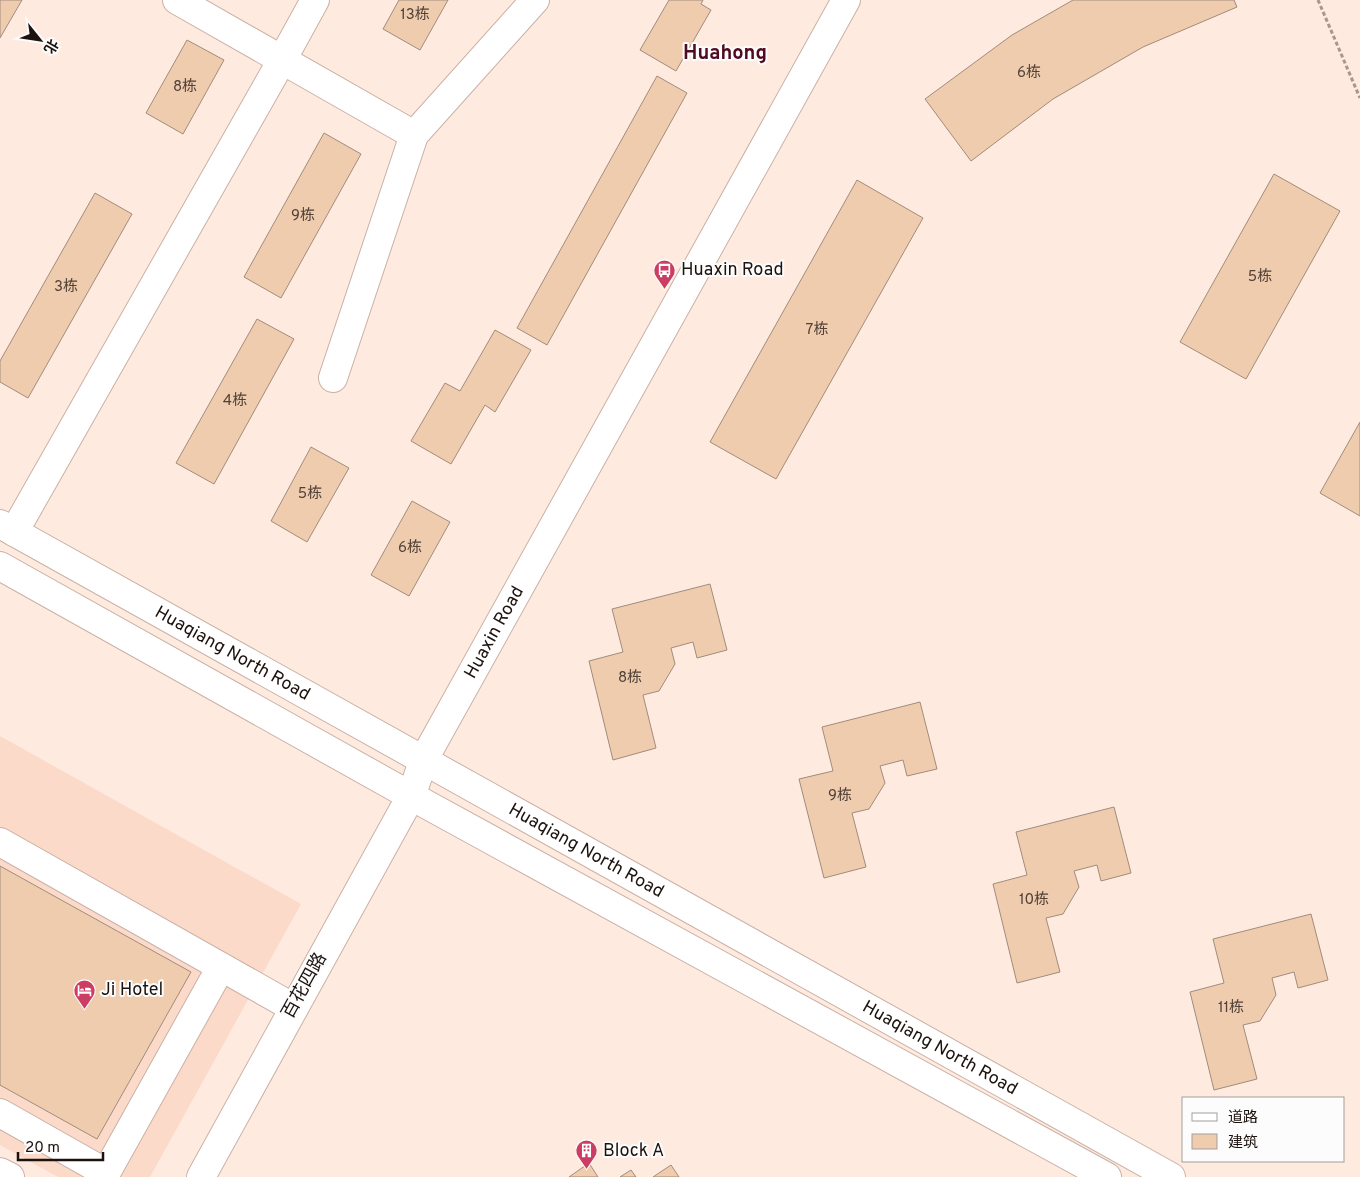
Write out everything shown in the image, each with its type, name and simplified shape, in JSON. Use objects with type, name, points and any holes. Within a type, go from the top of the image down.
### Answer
[{"type":"main road","points":[[177,0],[414,135]]},
{"type":"main road","points":[[7,528],[282,60],[315,0]]},
{"type":"main road","points":[[333,378],[414,135],[535,0]]},
{"type":"main road","name":"Huaxin Road","points":[[411,796],[424,759],[846,0]]},
{"type":"main road","name":"Huaqiang North Road","points":[[7,528],[1172,1177]]},
{"type":"main road","name":"Huaqiang North Road","points":[[0,566],[411,796],[1107,1177]]},
{"type":"main road","name":"百花四路","points":[[201,1177],[411,796]]},
{"type":"main road","points":[[0,842],[294,1008]]},
{"type":"main road","points":[[0,1113],[106,1173],[221,967]]},
{"type":"main road","points":[[0,1172],[10,1177]]},
{"type":"path","points":[[1318,0],[1360,98]]},
{"type":"shaded area","points":[[0,736],[301,904],[150,1177],[58,1177],[0,1145]]},
{"type":"building","points":[[0,0],[22,0],[0,38]]},
{"type":"building","points":[[399,0],[448,0],[420,50],[383,29]]},
{"type":"building","points":[[669,0],[703,0],[701,4],[711,10],[676,71],[640,50]]},
{"type":"building","points":[[1073,0],[1234,0],[1237,7],[1143,47],[1053,99],[971,161],[925,99],[1012,35]]},
{"type":"building","points":[[187,40],[224,60],[183,134],[146,113]]},
{"type":"building","points":[[657,76],[687,93],[547,345],[517,328]]},
{"type":"building","points":[[324,133],[361,154],[281,298],[244,277]]},
{"type":"building","points":[[1274,174],[1340,211],[1246,379],[1180,342]]},
{"type":"building","points":[[857,180],[923,218],[776,479],[710,442]]},
{"type":"building","points":[[95,193],[132,214],[28,398],[0,382],[0,361]]},
{"type":"building","points":[[257,319],[294,339],[214,484],[176,463]]},
{"type":"building","points":[[495,330],[531,350],[495,412],[485,405],[451,464],[411,441],[445,383],[460,391]]},
{"type":"building","points":[[1360,422],[1360,516],[1320,493]]},
{"type":"building","points":[[311,447],[349,468],[307,542],[271,521]]},
{"type":"building","points":[[412,501],[450,522],[409,596],[371,575]]},
{"type":"building","points":[[710,584],[727,650],[697,658],[693,642],[671,648],[675,664],[659,691],[643,695],[656,748],[613,760],[589,661],[623,652],[612,609]]},
{"type":"building","points":[[920,702],[937,769],[907,776],[903,760],[880,766],[885,783],[869,809],[852,813],[866,867],[824,878],[799,779],[833,771],[822,727]]},
{"type":"building","points":[[1114,807],[1131,873],[1101,881],[1097,865],[1074,871],[1079,887],[1063,914],[1046,918],[1060,972],[1017,983],[993,884],[1027,875],[1016,832]]},
{"type":"building","name":"Ji Hotel","points":[[0,866],[191,972],[97,1139],[0,1085]]},
{"type":"building","points":[[1311,914],[1328,980],[1298,988],[1294,972],[1272,978],[1276,995],[1260,1021],[1243,1025],[1257,1079],[1214,1090],[1190,992],[1224,983],[1213,939]]},
{"type":"building","name":"Block A","points":[[589,1163],[598,1177],[569,1177]]},
{"type":"building","name":"Block A","points":[[671,1165],[679,1177],[653,1177]]},
{"type":"building","name":"Block A","points":[[631,1170],[636,1177],[620,1177]]},
{"type":"place","name":"Huaxin Road","points":[[665,289]]},
{"type":"place","name":"Ji Hotel","points":[[85,1009]]},
{"type":"place","name":"Block A","points":[[587,1170]]},
{"type":"district","name":"Huahong","points":[[725,54]]}]
